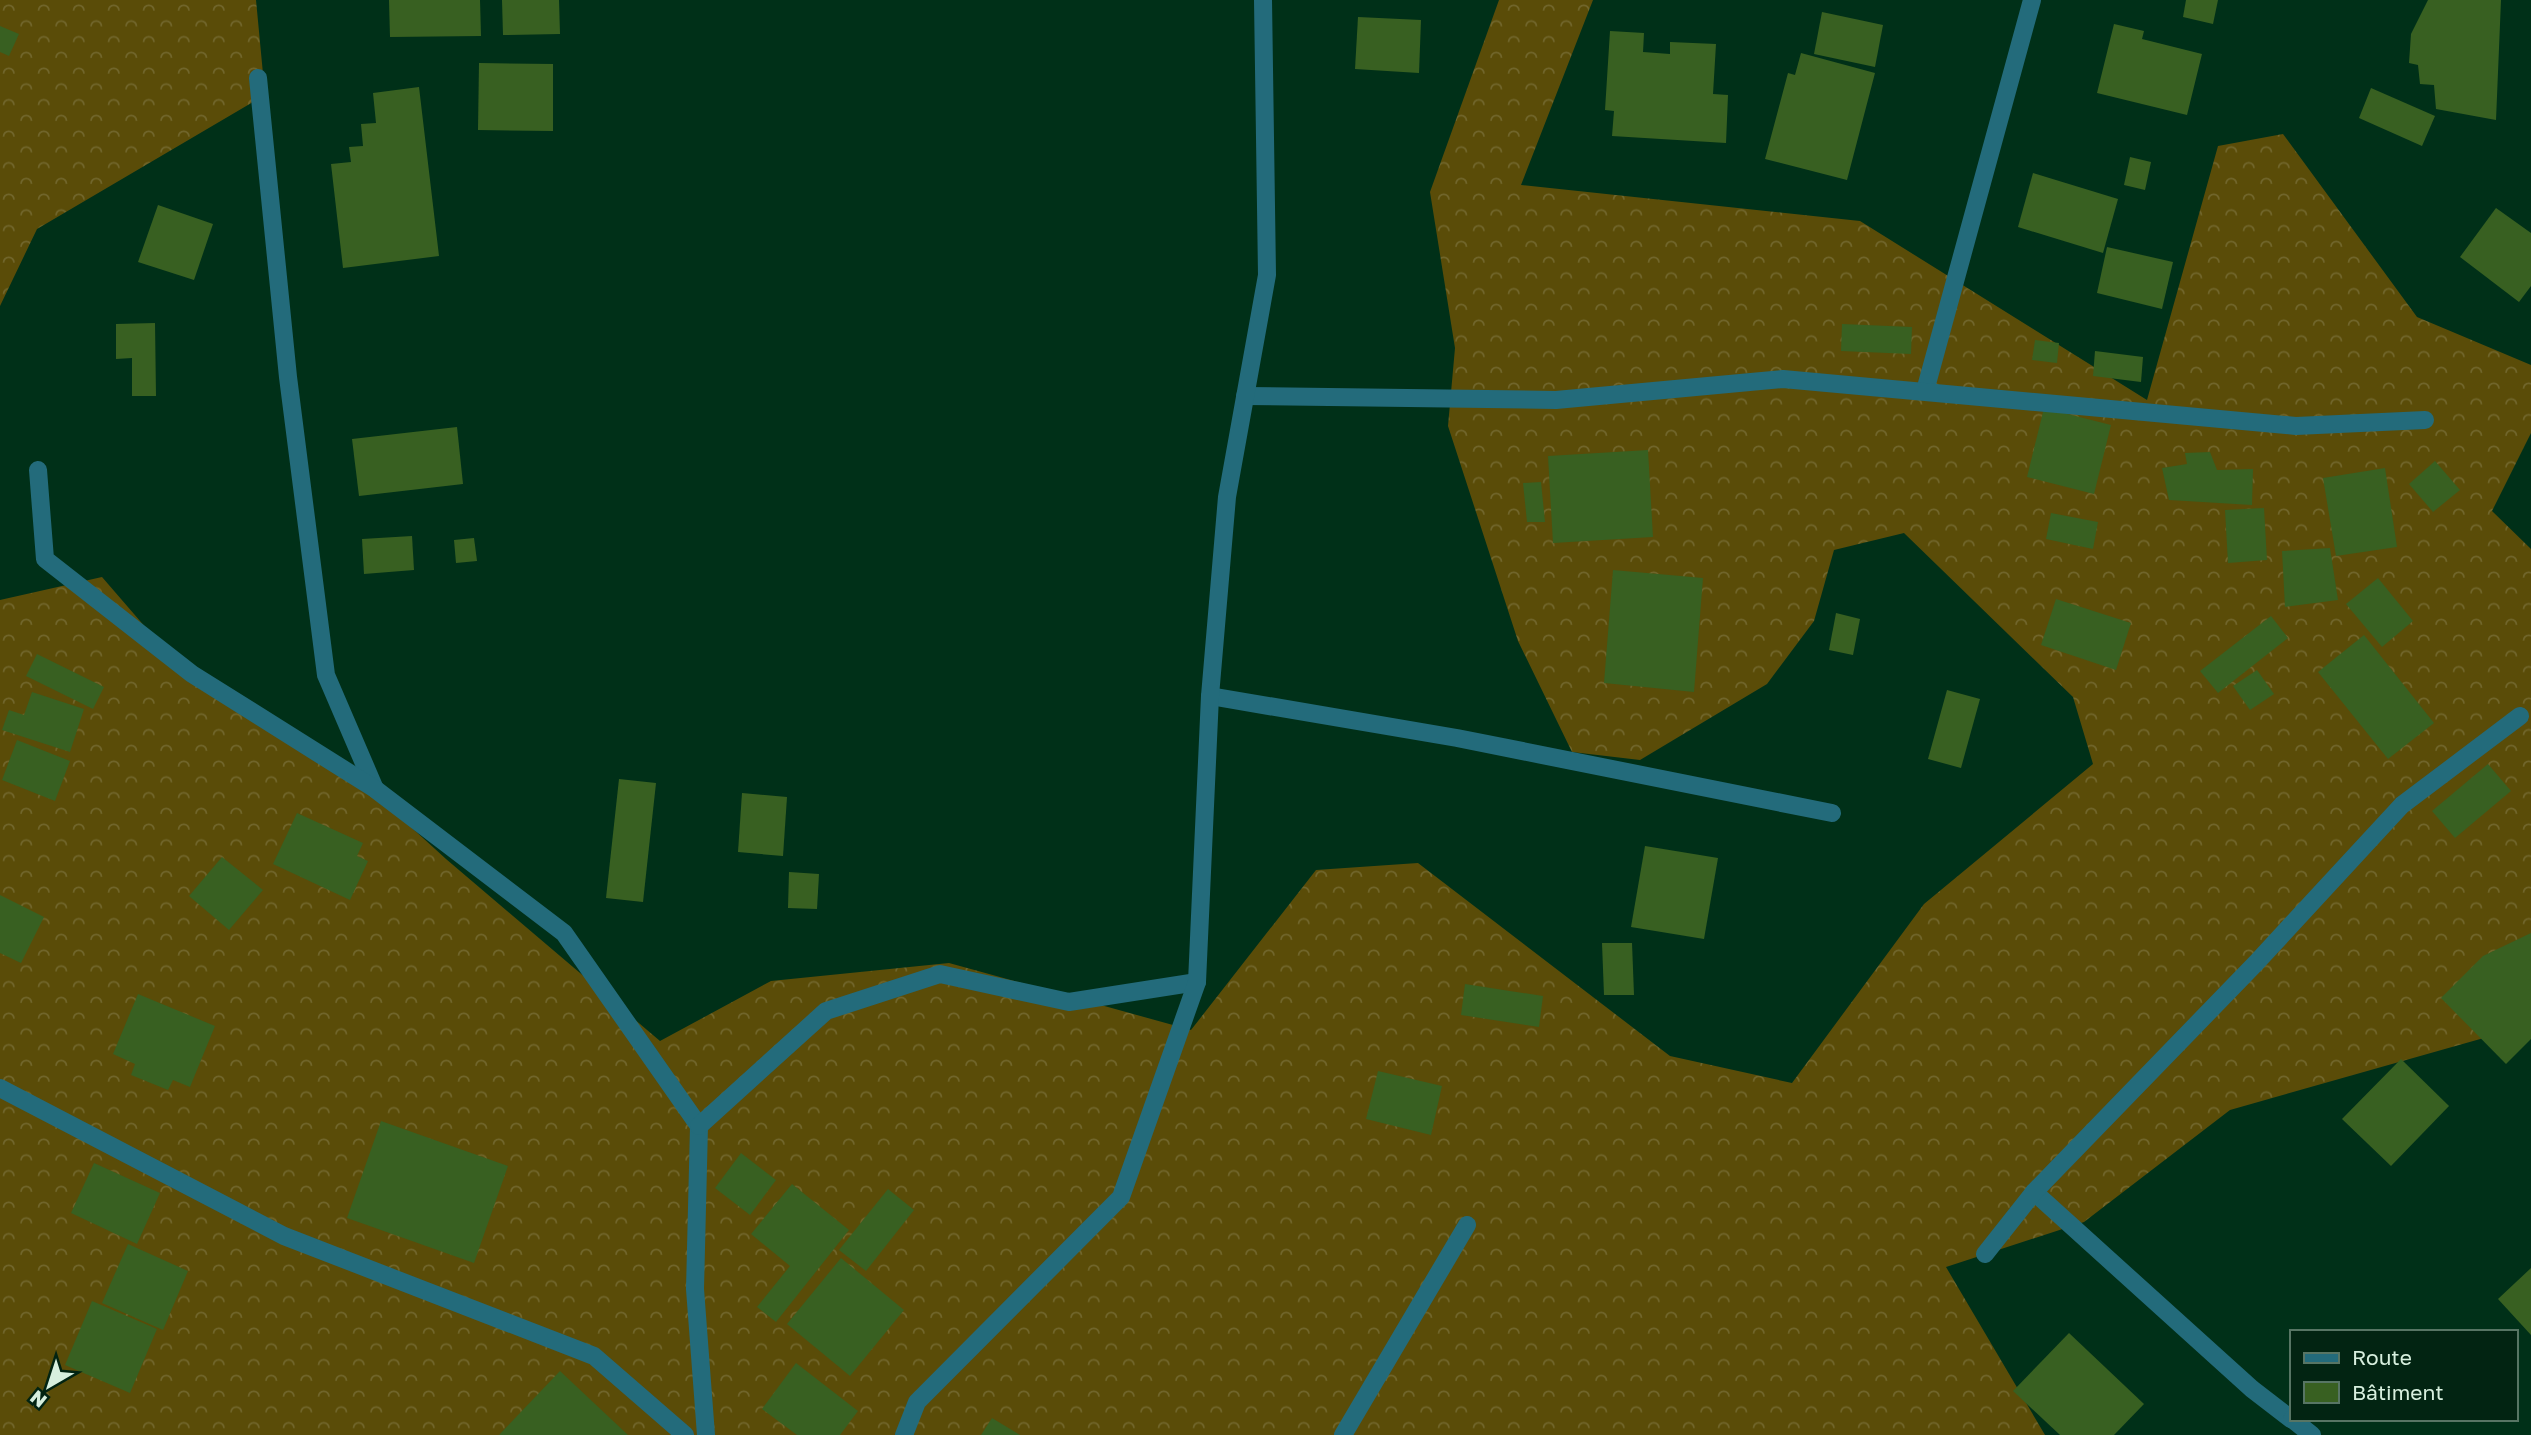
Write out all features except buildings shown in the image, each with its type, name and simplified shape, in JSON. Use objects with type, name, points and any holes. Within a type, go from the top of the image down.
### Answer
[{"type":"street","points":[[904,1435],[917,1402],[1121,1197],[1197,982],[1210,696],[1227,497],[1267,275],[1263,0]]},
{"type":"street","points":[[1925,391],[2032,0]]},
{"type":"street","points":[[258,78],[288,377],[326,675],[375,789]]},
{"type":"street","points":[[1245,396],[1556,400],[1783,379],[2296,426],[2425,420]]},
{"type":"street","points":[[38,470],[45,559],[192,674],[375,789],[564,933],[699,1126],[695,1289],[706,1435]]},
{"type":"street","points":[[1210,696],[1457,738],[1832,813]]},
{"type":"street","points":[[1984,1254],[2034,1192],[2256,962],[2402,805],[2520,716]]},
{"type":"street","points":[[699,1126],[826,1011],[940,974],[1069,1002],[1197,982]]},
{"type":"street","points":[[0,1088],[284,1236],[594,1356],[685,1435]]},
{"type":"street","points":[[2034,1192],[2252,1389],[2290,1418]]},
{"type":"street","points":[[1343,1435],[1468,1226]]},
{"type":"street","points":[[2294,1421],[2312,1435]]},
{"type":"green space","points":[[0,0],[256,0],[265,95],[37,229],[0,306]]},
{"type":"green space","points":[[1499,0],[1593,0],[1521,185],[1860,221],[2147,400],[2218,146],[2283,134],[2417,317],[2531,365],[2531,433],[2492,511],[2531,549],[2531,1016],[2512,1030],[2230,1110],[2084,1222],[1946,1267],[2045,1435],[0,1435],[0,600],[102,577],[153,636],[215,685],[332,755],[446,859],[660,1041],[771,981],[949,963],[1191,1030],[1316,870],[1418,863],[1670,1056],[1792,1083],[1924,904],[2093,764],[2073,697],[1904,533],[1834,550],[1814,621],[1767,684],[1640,760],[1572,752],[1518,641],[1448,426],[1455,348],[1430,192]]}]
